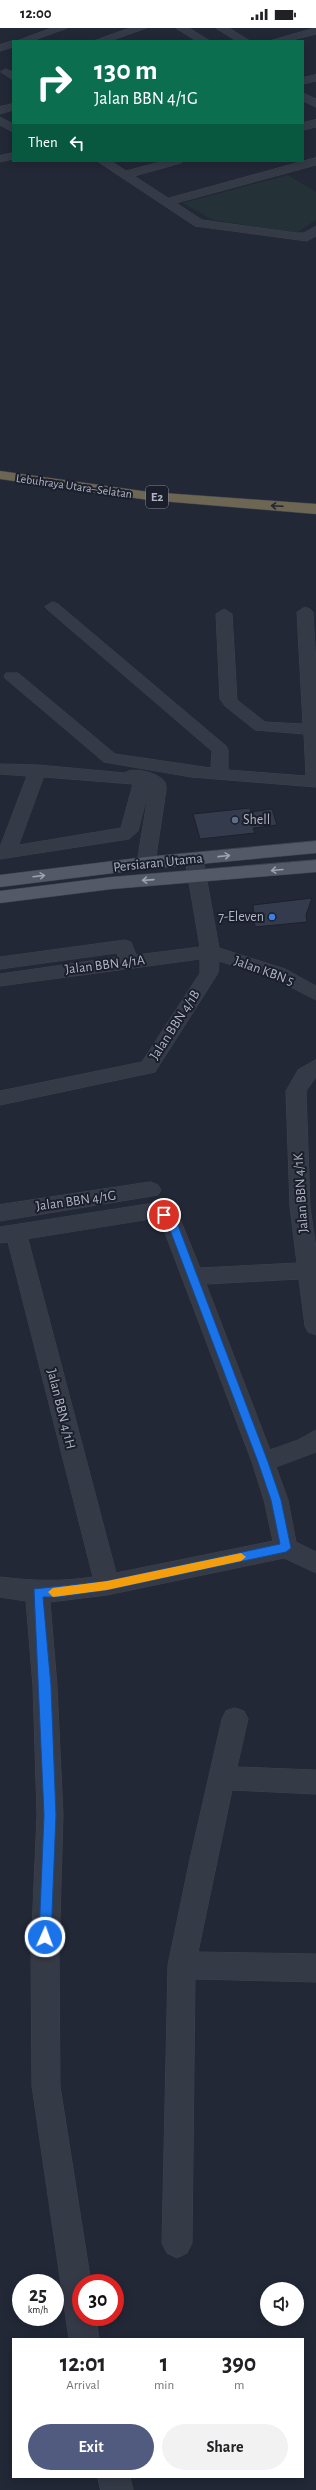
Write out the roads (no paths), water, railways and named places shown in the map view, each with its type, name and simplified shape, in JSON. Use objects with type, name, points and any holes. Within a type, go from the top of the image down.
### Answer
[{"type":"highway","name":"Lebuhraya Utara–Selatan","points":[[0,461],[131,479]]},
{"type":"highway","name":"Lebuhraya Utara–Selatan","points":[[0,475],[149,496],[220,503],[316,508]]},
{"type":"highway","name":"E2","points":[[176,483],[284,492]]},
{"type":"main road","name":"Persiaran Utama","points":[[0,897],[112,883],[316,847]]},
{"type":"main road","name":"Persiaran Utama","points":[[0,881],[146,863],[196,868],[316,866]]},
{"type":"street","points":[[25,40],[62,28]]},
{"type":"street","points":[[106,40],[120,38],[141,28]]},
{"type":"street","points":[[181,28],[203,40]]},
{"type":"street","points":[[200,28],[221,40]]},
{"type":"street","points":[[221,28],[243,40]]},
{"type":"street","points":[[279,40],[316,31]]},
{"type":"street","points":[[0,48],[12,44]]},
{"type":"street","points":[[304,97],[316,104]]},
{"type":"street","points":[[0,111],[12,108]]},
{"type":"street","points":[[0,120],[12,128]]},
{"type":"street","points":[[304,127],[316,123]]},
{"type":"street","points":[[0,159],[12,156]]},
{"type":"street","points":[[167,202],[316,161]]},
{"type":"street","points":[[105,162],[205,225],[296,237],[307,237],[316,230]]},
{"type":"street","points":[[125,175],[173,162]]},
{"type":"street","points":[[54,607],[220,750],[220,775]]},
{"type":"street","points":[[12,676],[110,758],[220,775],[316,782],[305,612]]},
{"type":"street","points":[[224,614],[228,699],[231,703],[261,727],[312,729]]},
{"type":"street","points":[[0,764],[141,776],[151,779],[157,783],[158,790],[146,863]]},
{"type":"street","points":[[0,769],[38,770],[140,781],[142,785],[129,831],[123,835],[4,853]]},
{"type":"street","points":[[4,853],[38,770]]},
{"type":"street","name":"Jalan BBN 4/1B","points":[[0,1098],[148,1067],[209,973],[210,952],[196,868]]},
{"type":"street","points":[[0,963],[125,946],[128,962]]},
{"type":"street","name":"Jalan BBN 4/1A","points":[[0,980],[210,952]]},
{"type":"street","name":"Jalan KBN 5","points":[[210,952],[278,973],[316,994]]},
{"type":"street","name":"Jalan BBN 4/1K","points":[[316,1067],[305,1075],[296,1091],[300,1207],[312,1270],[316,1326]]},
{"type":"street","name":"Jalan BBN 4/1G","points":[[0,1213],[151,1190]]},
{"type":"street","points":[[8,1234],[154,1211],[171,1220],[263,1462],[276,1500],[286,1548]]},
{"type":"street","name":"Jalan BBN 4/1H","points":[[8,1234],[107,1585]]},
{"type":"street","points":[[192,1277],[312,1270]]},
{"type":"street","points":[[263,1462],[306,1447],[316,1439]]},
{"type":"street","points":[[0,1587],[37,1592],[59,1592],[107,1585],[286,1548],[314,1560]]},
{"type":"street","points":[[37,1592],[45,1686],[50,1815],[45,1953],[46,2086],[84,2338]]},
{"type":"street","points":[[177,2243],[182,1965],[221,1778],[235,1719]]},
{"type":"street","points":[[221,1778],[316,1782]]},
{"type":"street","points":[[182,1965],[316,1968]]},
{"type":"street","points":[[114,2478],[117,2490]]},
{"type":"place","name":"Shell","points":[[235,820]]},
{"type":"place","name":"7-Eleven","points":[[272,917]]}]
